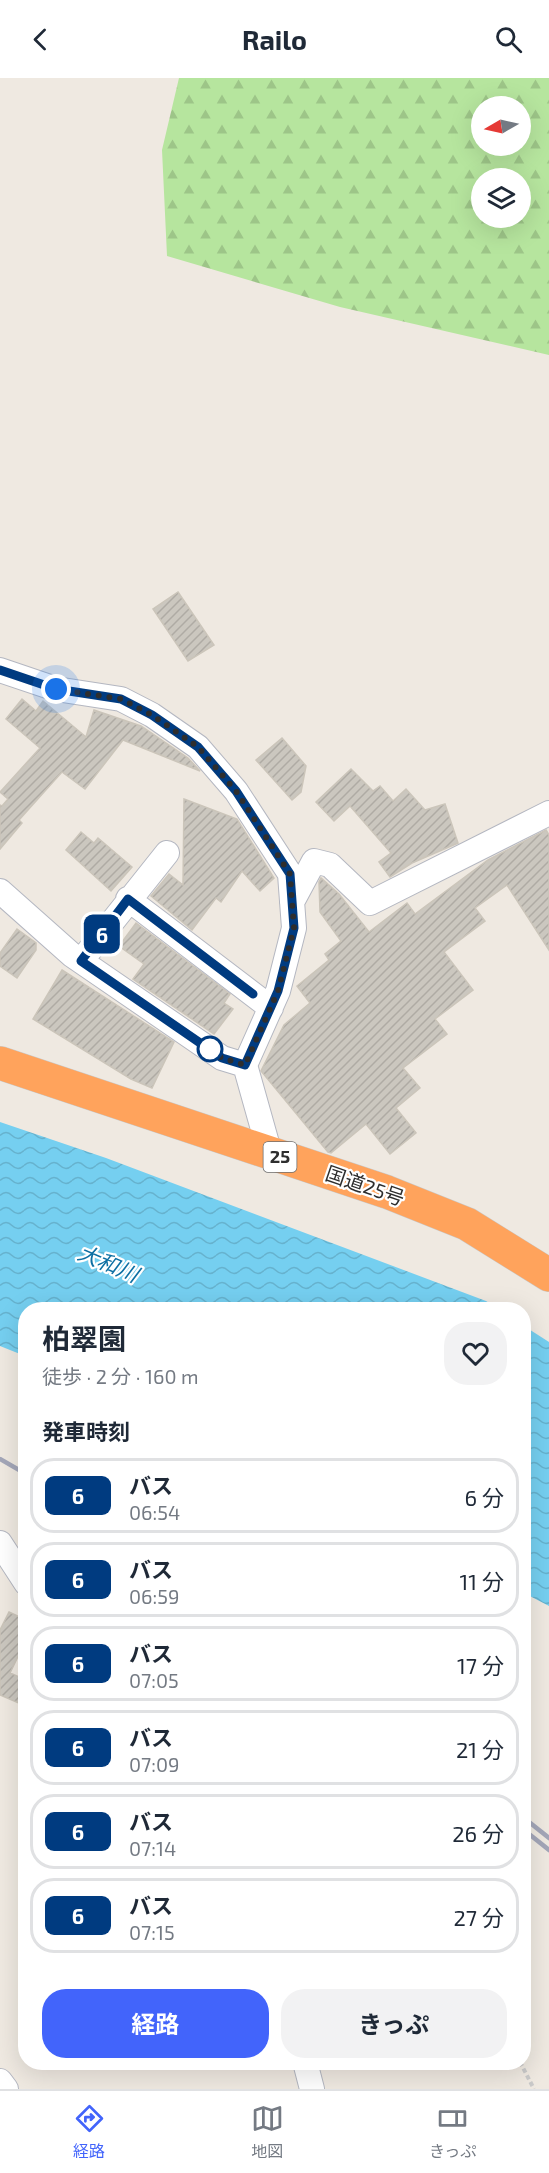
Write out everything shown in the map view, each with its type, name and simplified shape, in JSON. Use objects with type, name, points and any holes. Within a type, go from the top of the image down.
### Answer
[{"type":"highway","name":"国道25号","points":[[0,1063],[387,1192],[467,1224],[549,1275]]},
{"type":"street","points":[[0,670],[56,689],[121,699],[152,715],[198,747],[236,791],[290,874],[294,928],[278,991],[245,1065],[270,1154]]},
{"type":"street","points":[[292,902],[314,861],[330,865],[369,903],[549,813]]},
{"type":"street","points":[[81,961],[166,853]]},
{"type":"street","points":[[0,891],[81,961],[222,1058],[245,1065]]},
{"type":"street","points":[[128,899],[271,1008]]},
{"type":"street","points":[[0,1543],[18,1571]]},
{"type":"street","points":[[307,2070],[312,2089]]},
{"type":"street","points":[[0,2081],[6,2089]]},
{"type":"path","points":[[524,2070],[534,2089]]},
{"type":"green space","points":[[179,78],[549,78],[549,355],[340,307],[167,256],[162,150]]},
{"type":"water","name":"大和川","points":[[0,1122],[106,1158],[488,1302],[18,1302],[18,1353],[0,1346]]},
{"type":"water","points":[[531,1330],[549,1342],[549,1606],[531,1597]]},
{"type":"building","points":[[178,592],[214,645],[188,661],[153,609]]},
{"type":"building","points":[[22,699],[36,711],[43,701],[86,737],[94,710],[141,726],[188,758],[200,771],[123,740],[85,789],[62,772],[19,820],[22,823],[0,849],[0,805],[2,806],[8,799],[0,792],[40,748],[6,719]]},
{"type":"building","points":[[282,738],[306,766],[301,792],[292,800],[256,760]]},
{"type":"building","points":[[351,769],[373,791],[380,786],[393,801],[406,789],[425,810],[445,804],[458,843],[412,863],[390,877],[379,862],[391,853],[350,806],[334,821],[316,802]]},
{"type":"building","points":[[184,799],[237,819],[274,878],[260,891],[242,871],[221,902],[216,898],[192,930],[151,896],[169,874],[183,885]]},
{"type":"building","points":[[546,830],[549,835],[549,950],[507,885],[475,908],[485,921],[444,952],[473,990],[435,1019],[447,1034],[403,1068],[420,1088],[396,1108],[416,1133],[390,1154],[366,1124],[331,1153],[328,1152],[261,1071],[284,1025],[310,1003],[297,986],[329,960],[325,954],[341,941],[320,912],[319,882],[321,878],[339,894],[369,932],[407,903],[415,914],[488,860]]},
{"type":"building","points":[[81,832],[94,843],[98,838],[132,867],[111,891],[66,850]]},
{"type":"building","points":[[136,923],[230,994],[224,1003],[233,1009],[214,1034],[133,979],[144,964],[119,946]]},
{"type":"building","points":[[17,929],[36,943],[36,950],[17,978],[0,966],[0,953]]},
{"type":"building","points":[[62,970],[174,1042],[152,1088],[131,1079],[33,1019]]},
{"type":"building","points":[[9,1612],[18,1616],[18,1656],[10,1673],[18,1676],[18,1703],[0,1695],[0,1630]]},
{"type":"railway","points":[[0,1459],[18,1469]]},
{"type":"railway","points":[[531,1824],[549,1838]]},
{"type":"railway","points":[[531,1836],[549,1850]]},
{"type":"bus line","name":"6","points":[[0,670],[56,689],[121,699],[152,715],[198,747],[236,791],[290,874],[294,928],[278,991],[245,1065],[222,1058],[81,961],[128,899],[253,994]]},
{"type":"route","points":[[56,689],[121,699],[152,715],[198,747],[236,791],[290,874],[294,928],[278,991],[245,1065],[222,1058],[205,1046],[210,1049]]}]
